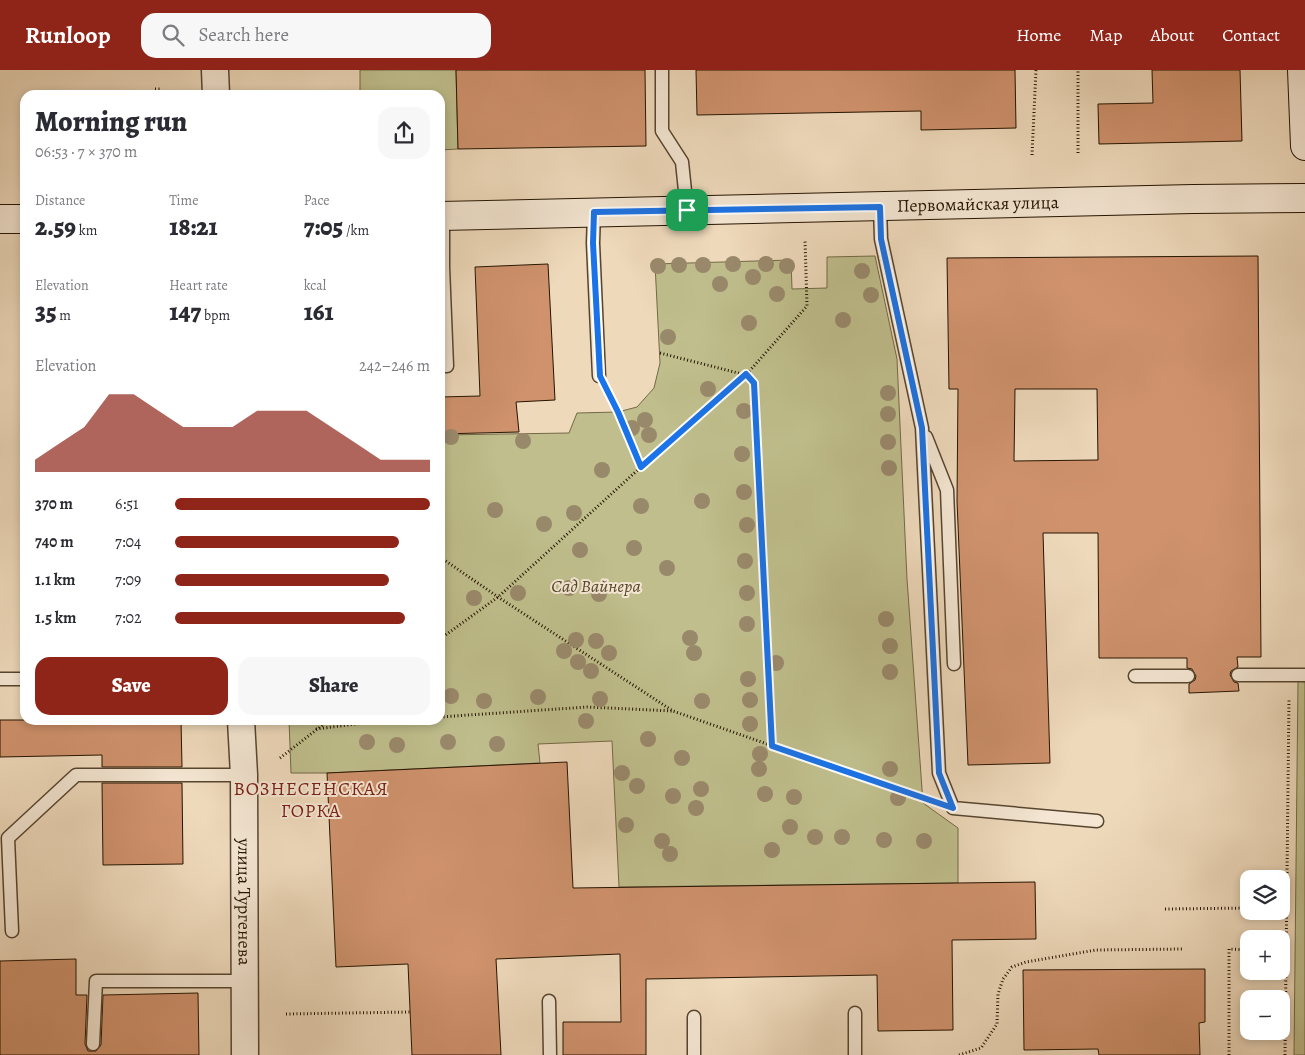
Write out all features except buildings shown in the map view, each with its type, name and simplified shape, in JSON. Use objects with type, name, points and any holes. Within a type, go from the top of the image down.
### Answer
[{"type":"street","points":[[215,70],[216,90]]},
{"type":"street","points":[[1302,70],[1305,146]]},
{"type":"street","name":"Первомайская улица","points":[[445,216],[1305,198]]},
{"type":"street","points":[[0,218],[20,219]]},
{"type":"street","name":"улица Тургенева","points":[[241,725],[244,775],[245,1055]]},
{"type":"lane","points":[[662,70],[662,131],[682,162],[687,210]]},
{"type":"lane","points":[[880,207],[881,239],[922,428],[939,773],[953,808],[1097,820]]},
{"type":"lane","points":[[594,212],[593,243],[600,376]]},
{"type":"lane","points":[[445,317],[447,366],[445,366]]},
{"type":"lane","points":[[922,428],[947,490],[954,664]]},
{"type":"lane","points":[[1238,675],[1305,675]]},
{"type":"lane","points":[[1134,676],[1188,676]]},
{"type":"lane","points":[[0,679],[20,679]]},
{"type":"lane","points":[[12,931],[8,838],[76,775],[244,775]]},
{"type":"lane","points":[[93,1044],[96,981],[245,981]]},
{"type":"lane","points":[[549,1001],[550,1055]]},
{"type":"lane","points":[[855,1013],[855,1055]]},
{"type":"lane","points":[[694,1018],[694,1055]]},
{"type":"path","points":[[1032,154],[1036,70]]},
{"type":"path","points":[[1078,70],[1078,153]]},
{"type":"path","points":[[154,89],[160,89]]},
{"type":"path","points":[[445,636],[498,597],[746,374],[807,306],[805,240]]},
{"type":"path","points":[[660,353],[746,374],[754,383],[772,746]]},
{"type":"path","points":[[600,376],[618,412],[641,467]]},
{"type":"path","points":[[445,560],[673,711],[953,808]]},
{"type":"path","points":[[1284,870],[1288,706]]},
{"type":"path","points":[[445,717],[587,707],[673,711]]},
{"type":"path","points":[[280,758],[322,725]]},
{"type":"path","points":[[316,729],[348,725]]},
{"type":"path","points":[[1166,909],[1240,908]]},
{"type":"path","points":[[959,1055],[981,1048],[997,1024],[998,994],[1003,980],[1012,967],[1026,962],[1096,950],[1184,949]]},
{"type":"path","points":[[1229,1055],[1229,949],[1240,950]]},
{"type":"path","points":[[1284,980],[1285,1055]]},
{"type":"path","points":[[286,1014],[410,1012]]},
{"type":"green space","points":[[360,70],[456,70],[458,149],[445,150],[445,90],[360,90]]},
{"type":"green space","name":"Сад Вайнера","points":[[875,256],[897,359],[907,579],[923,803],[958,828],[958,883],[619,887],[612,741],[538,744],[540,763],[291,773],[289,725],[445,725],[445,435],[569,433],[577,413],[618,412],[637,407],[654,388],[660,363],[655,264],[791,260],[792,289],[827,288],[827,257]]},
{"type":"green space","points":[[1298,681],[1305,682],[1305,1055],[1294,1055]]},
{"type":"district","name":"ВОЗНЕСЕНСКАЯ ГОРКА","points":[[311,799]]},
{"type":"route","points":[[880,207],[881,239],[905,342],[922,428],[939,773],[953,808],[772,746],[754,383],[746,374],[641,467],[618,412],[600,376],[593,243],[594,212],[687,210],[880,207]]}]
